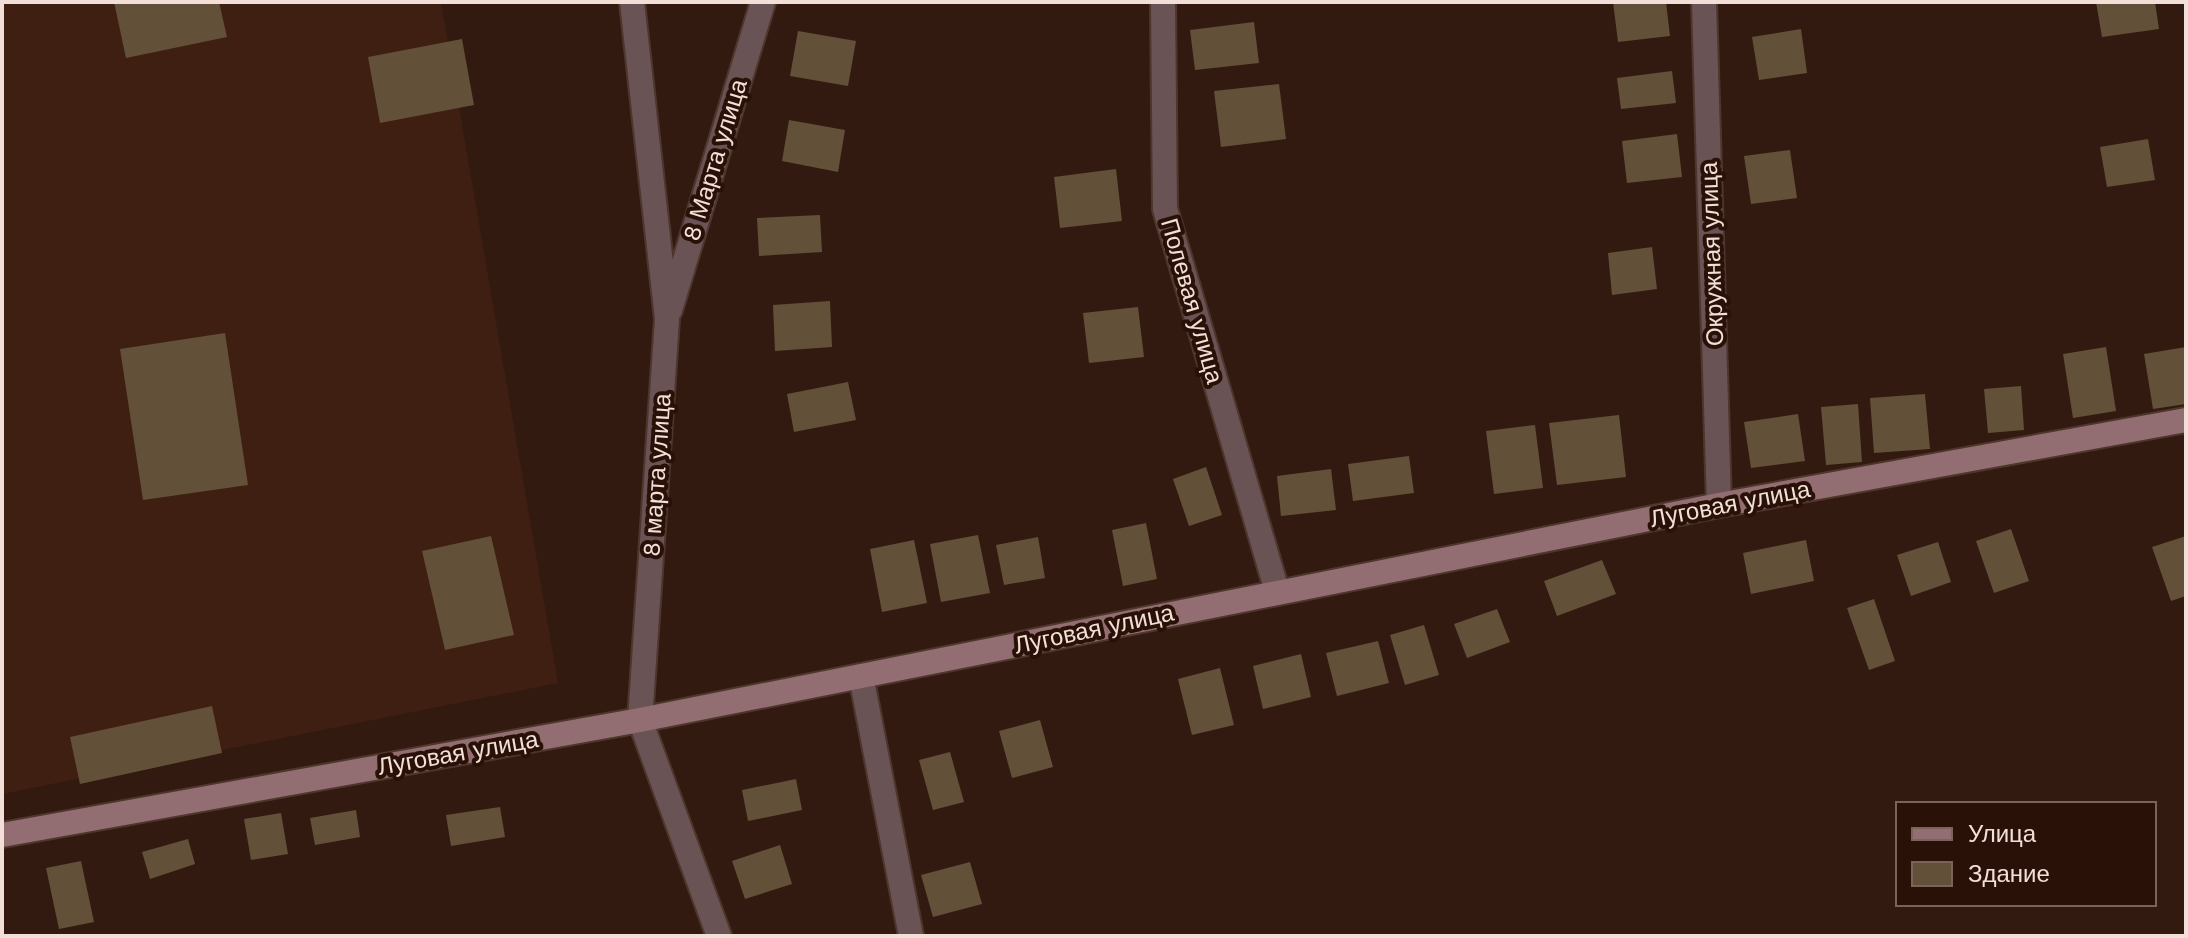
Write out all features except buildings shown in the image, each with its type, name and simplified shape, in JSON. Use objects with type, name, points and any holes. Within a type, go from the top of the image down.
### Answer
[{"type":"street","name":"8 марта улица","points":[[632,2],[667,319],[640,720],[719,936]]},
{"type":"street","name":"8 Марта улица","points":[[667,319],[763,2]]},
{"type":"street","name":"Полевая улица","points":[[1163,2],[1165,209],[1277,591]]},
{"type":"street","name":"Окружная улица","points":[[1704,2],[1719,505]]},
{"type":"street","name":"Луговая улица","points":[[2,835],[640,720],[1719,505],[2186,420]]},
{"type":"street","points":[[861,676],[911,936]]},
{"type":"shaded area","points":[[2,2],[441,2],[558,683],[2,794]]}]
